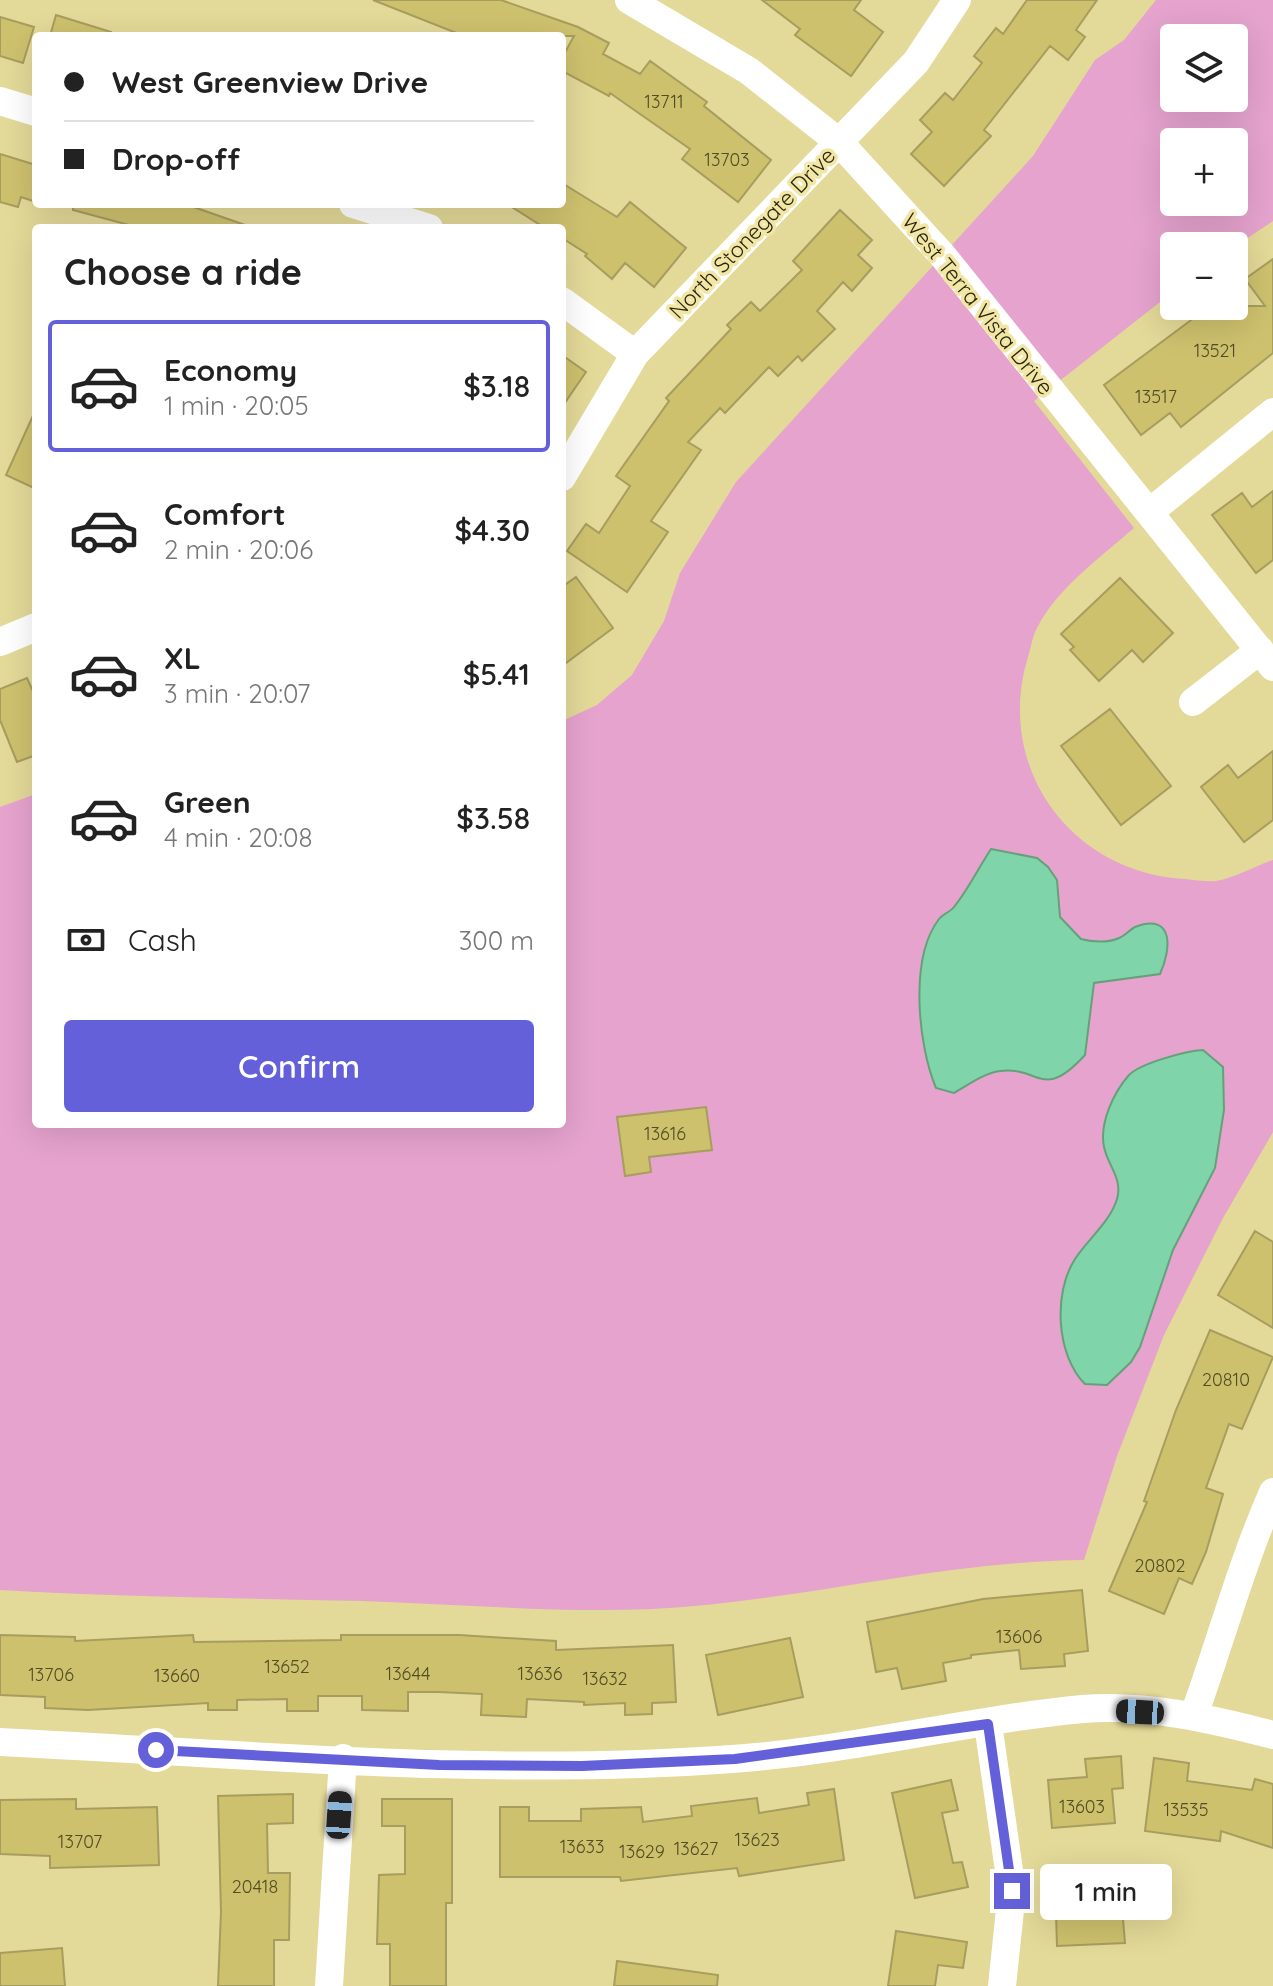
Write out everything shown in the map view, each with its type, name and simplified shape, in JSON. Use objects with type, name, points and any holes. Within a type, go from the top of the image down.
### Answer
[{"type":"street","name":"West Terra Vista Drive","points":[[629,0],[749,71],[839,142],[943,256],[1047,390],[1151,511],[1266,658]]},
{"type":"street","name":"North Stonegate Drive","points":[[566,470],[635,354],[916,62],[957,0]]},
{"type":"street","points":[[0,101],[32,111]]},
{"type":"street","points":[[366,208],[416,224]]},
{"type":"street","points":[[566,304],[635,354]]},
{"type":"street","points":[[1151,511],[1273,412]]},
{"type":"street","points":[[0,642],[32,629]]},
{"type":"street","points":[[1193,702],[1266,658]]},
{"type":"street","points":[[1194,1715],[1223,1635],[1244,1559],[1273,1492]]},
{"type":"street","points":[[0,1742],[439,1765],[566,1766],[735,1759],[1085,1709],[1194,1715],[1273,1735]]},
{"type":"street","points":[[988,1724],[1012,1891],[1002,1986]]},
{"type":"street","points":[[329,1986],[343,1758]]},
{"type":"shaded area","points":[[1156,0],[1273,0],[1273,221],[1248,238],[1248,232],[1160,232],[1160,302],[1034,401],[1134,528],[1068,586],[1037,628],[1020,698],[1022,737],[1033,774],[1051,807],[1076,835],[1108,857],[1144,872],[1216,881],[1273,860],[1273,1132],[1223,1218],[1164,1335],[1117,1456],[1084,1560],[976,1567],[706,1605],[616,1610],[0,1590],[0,807],[32,795],[32,1128],[566,1128],[566,719],[597,705],[632,675],[664,621],[680,573],[736,482],[1033,156],[1095,60],[1124,40]]},
{"type":"shaded area","points":[[991,849],[1037,858],[1048,867],[1057,880],[1060,917],[1081,939],[1110,941],[1135,927],[1157,925],[1167,936],[1166,954],[1160,974],[1094,983],[1085,1055],[1059,1077],[1041,1079],[1024,1073],[1000,1071],[954,1093],[936,1088],[925,1049],[920,1002],[923,956],[939,919],[959,900]]},
{"type":"shaded area","points":[[1203,1050],[1223,1067],[1224,1110],[1215,1168],[1173,1250],[1140,1347],[1131,1362],[1107,1385],[1085,1384],[1075,1372],[1063,1341],[1061,1306],[1063,1289],[1075,1259],[1104,1223],[1117,1199],[1118,1185],[1103,1138],[1109,1108],[1123,1082],[1143,1066]]},
{"type":"building","points":[[373,0],[501,0],[578,27],[609,43],[603,54],[640,74],[650,61],[707,102],[704,106],[771,160],[738,202],[682,159],[690,149],[610,93],[609,96],[566,73],[566,51],[574,36],[566,36],[566,32],[454,32]]},
{"type":"building","points":[[762,0],[861,0],[854,10],[883,32],[851,76],[795,35],[800,29]]},
{"type":"building","points":[[1027,0],[1097,0],[1076,30],[1085,37],[1068,60],[1050,46],[984,130],[991,136],[944,186],[911,154],[932,132],[920,120],[945,93],[953,100],[982,63],[974,56],[996,28],[1003,34]]},
{"type":"building","points":[[56,15],[111,32],[51,32]]},
{"type":"building","points":[[0,17],[34,27],[23,63],[0,56]]},
{"type":"building","points":[[0,154],[32,164],[32,201],[21,197],[18,207],[0,202]]},
{"type":"building","points":[[566,185],[617,217],[630,202],[686,248],[654,287],[625,263],[612,279],[585,256],[587,254],[566,241],[566,224],[539,224],[513,208],[566,208]]},
{"type":"building","points":[[196,208],[242,224],[125,224],[73,210]]},
{"type":"building","points":[[840,210],[872,240],[858,255],[872,268],[852,291],[843,282],[817,311],[835,329],[802,361],[798,356],[778,376],[769,367],[725,413],[720,408],[688,442],[701,450],[651,521],[668,532],[627,592],[567,551],[586,524],[599,533],[630,486],[616,476],[669,401],[666,398],[731,329],[727,325],[751,302],[760,311],[802,270],[793,261]]},
{"type":"building","points":[[1273,259],[1273,353],[1181,427],[1170,413],[1141,435],[1104,385],[1191,320],[1248,320],[1248,306],[1265,306],[1248,283],[1248,277]]},
{"type":"building","points":[[566,358],[586,372],[566,401]]},
{"type":"building","points":[[32,418],[32,487],[6,475]]},
{"type":"building","points":[[1273,491],[1273,560],[1256,573],[1212,515],[1242,493],[1252,507]]},
{"type":"building","points":[[576,577],[613,628],[566,663],[566,584]]},
{"type":"building","points":[[1120,578],[1173,633],[1143,662],[1132,650],[1099,681],[1070,650],[1074,647],[1061,634]]},
{"type":"building","points":[[27,678],[32,689],[32,756],[17,762],[0,720],[0,689]]},
{"type":"building","points":[[1110,709],[1171,786],[1121,825],[1061,746]]},
{"type":"building","points":[[1273,751],[1273,820],[1244,842],[1201,787],[1228,765],[1238,778]]},
{"type":"building","points":[[706,1107],[712,1150],[649,1157],[651,1172],[625,1176],[617,1117]]},
{"type":"building","points":[[1255,1231],[1273,1242],[1273,1328],[1218,1295]]},
{"type":"building","points":[[1210,1330],[1273,1357],[1242,1429],[1229,1424],[1206,1488],[1223,1494],[1206,1552],[1192,1584],[1179,1578],[1164,1614],[1109,1591],[1147,1502],[1144,1501],[1176,1410]]},
{"type":"building","points":[[1082,1590],[1088,1651],[1064,1654],[1065,1666],[1021,1669],[1019,1650],[971,1655],[971,1658],[943,1663],[946,1681],[902,1689],[897,1668],[876,1672],[867,1622],[983,1599]]},
{"type":"building","points":[[0,1635],[75,1637],[75,1641],[193,1635],[194,1642],[341,1640],[341,1635],[459,1635],[556,1641],[556,1650],[673,1645],[676,1702],[652,1703],[652,1714],[625,1715],[625,1703],[584,1705],[584,1702],[527,1699],[526,1717],[481,1715],[482,1694],[439,1692],[408,1692],[408,1711],[362,1710],[362,1696],[318,1696],[318,1711],[287,1711],[287,1699],[237,1700],[237,1710],[208,1710],[208,1703],[88,1710],[45,1708],[45,1697],[0,1695]]},
{"type":"building","points":[[790,1638],[803,1697],[718,1715],[706,1655]]},
{"type":"building","points":[[1121,1756],[1123,1788],[1112,1789],[1115,1823],[1052,1828],[1048,1780],[1087,1777],[1085,1759]]},
{"type":"building","points":[[1154,1758],[1189,1763],[1187,1781],[1252,1790],[1255,1779],[1273,1784],[1273,1848],[1221,1831],[1220,1841],[1145,1831]]},
{"type":"building","points":[[951,1780],[958,1810],[942,1813],[953,1863],[962,1862],[968,1887],[915,1898],[892,1793]]},
{"type":"building","points":[[834,1789],[844,1860],[739,1876],[737,1868],[621,1881],[620,1877],[500,1877],[500,1807],[529,1807],[529,1821],[581,1821],[581,1809],[641,1807],[643,1822],[692,1816],[691,1806],[757,1798],[759,1813],[809,1805],[807,1793]]},
{"type":"building","points":[[293,1794],[293,1823],[267,1824],[268,1873],[290,1873],[289,1940],[274,1940],[274,1986],[218,1986],[221,1912],[218,1796]]},
{"type":"building","points":[[76,1799],[76,1809],[157,1807],[159,1865],[50,1868],[50,1856],[0,1854],[0,1800]]},
{"type":"building","points":[[382,1799],[452,1799],[452,1903],[446,1903],[446,1986],[390,1986],[390,1944],[377,1944],[379,1875],[405,1874],[405,1826],[382,1826]]},
{"type":"building","points":[[1119,1871],[1125,1943],[1057,1946],[1056,1914],[1076,1913],[1073,1874]]},
{"type":"building","points":[[896,1931],[967,1942],[963,1968],[938,1965],[935,1986],[888,1986]]},
{"type":"building","points":[[62,1948],[65,1986],[0,1986],[0,1953]]},
{"type":"building","points":[[617,1961],[718,1975],[717,1986],[614,1986]]},
{"type":"route","points":[[156,1750],[439,1765],[582,1766],[735,1759],[988,1724],[1012,1891]]}]
